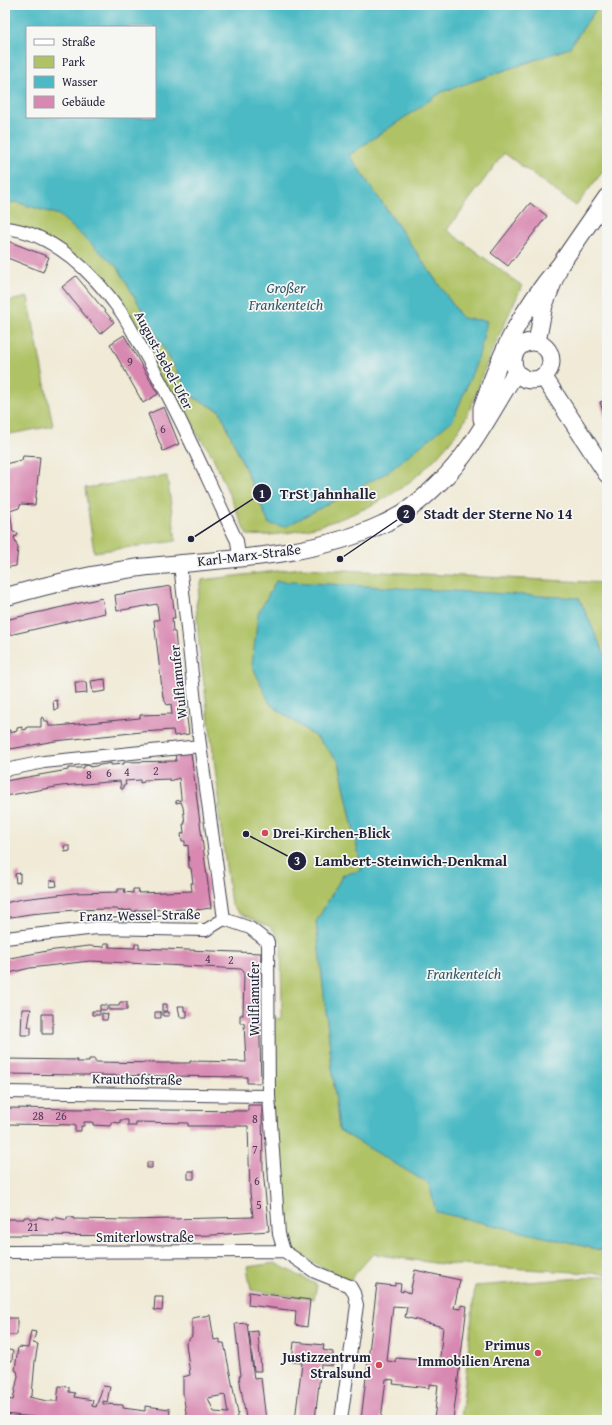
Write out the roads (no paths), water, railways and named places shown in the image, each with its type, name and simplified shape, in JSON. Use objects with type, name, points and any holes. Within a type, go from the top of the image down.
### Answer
[{"type":"main road","points":[[481,429],[482,408],[506,344],[538,290],[560,265],[607,197]]},
{"type":"main road","points":[[537,342],[544,305],[560,265]]},
{"type":"main road","points":[[537,342],[543,345],[550,354],[550,366],[543,376],[532,380],[526,379],[516,372],[513,359],[515,353],[524,343],[537,342]]},
{"type":"main road","name":"Karl-Marx-Straße","points":[[5,597],[88,576],[239,557],[293,552],[347,538],[385,524],[408,509],[440,483],[458,463],[516,372]]},
{"type":"main road","points":[[543,376],[607,474]]},
{"type":"street","name":"August-Bebel-Ufer","points":[[5,228],[21,229],[42,238],[72,259],[97,282],[121,313],[162,383],[237,541],[239,557]]},
{"type":"street","name":"Wulflamufer","points":[[180,564],[200,746],[224,919],[250,928],[268,942],[269,1096],[279,1234],[284,1251]]},
{"type":"street","points":[[5,770],[44,762],[200,746]]},
{"type":"street","name":"Franz-Wessel-Straße","points":[[5,938],[97,928],[206,930],[224,919]]},
{"type":"street","name":"Krauthofstraße","points":[[5,1092],[269,1096]]},
{"type":"street","points":[[284,1251],[315,1272],[350,1286],[354,1293],[357,1305],[341,1420]]},
{"type":"street","name":"Smiterlowstraße","points":[[5,1252],[284,1251]]},
{"type":"water","name":"Großer Frankenteich","points":[[5,5],[599,5],[569,48],[442,92],[349,155],[462,318],[487,321],[478,359],[453,420],[388,472],[285,527],[269,524],[220,411],[191,396],[118,268],[59,215],[16,202],[5,204]]},
{"type":"water","name":"Frankenteich","points":[[276,581],[579,598],[607,660],[607,1250],[600,1250],[436,1212],[429,1184],[339,1130],[316,922],[343,875],[362,870],[339,762],[317,738],[270,704],[252,665],[258,614]]},
{"type":"place","name":"TrSt Jahnhalle","points":[[191,539]]},
{"type":"place","name":"Stadt der Sterne No 14","points":[[340,559]]},
{"type":"place","name":"Drei-Kirchen-Blick","points":[[265,833]]},
{"type":"place","name":"Lambert-Steinwich-Denkmal","points":[[246,834]]},
{"type":"place","name":"Primus Immobilien Arena","points":[[538,1353]]},
{"type":"place","name":"Justizzentrum Stralsund","points":[[379,1365]]}]
